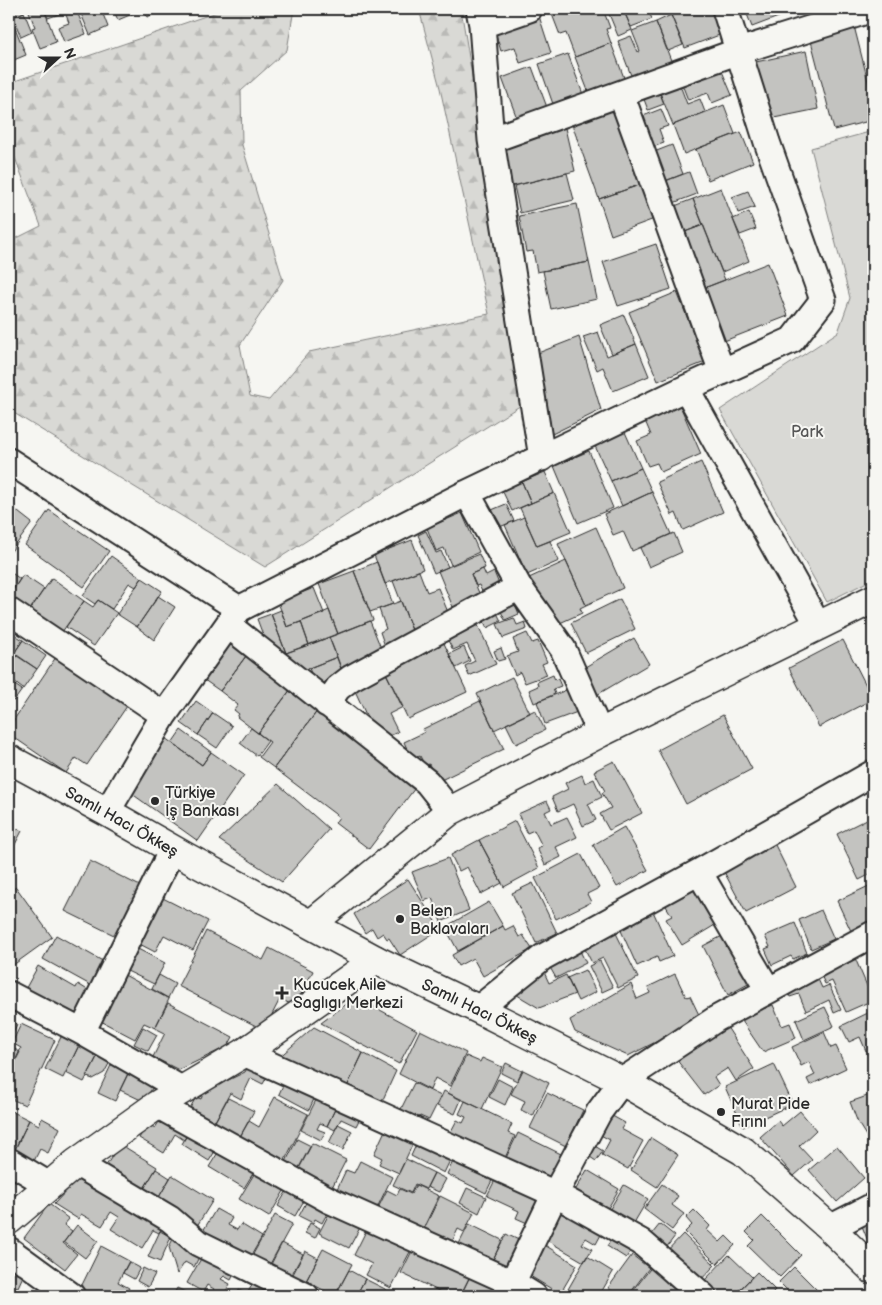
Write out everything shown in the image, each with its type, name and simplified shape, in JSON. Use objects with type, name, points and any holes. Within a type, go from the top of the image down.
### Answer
[{"type":"street","points":[[529,9],[481,17],[491,140],[542,458]]},
{"type":"street","points":[[107,812],[164,715],[233,617],[468,493],[686,388],[792,340],[823,300],[767,142],[725,9]]},
{"type":"street","points":[[491,140],[739,51],[873,9]]},
{"type":"street","points":[[621,94],[722,372]]},
{"type":"street","points":[[686,388],[818,625]]},
{"type":"street","points":[[9,461],[233,617],[328,704],[427,782],[450,811]]},
{"type":"street","points":[[468,493],[519,587],[563,649],[600,733]]},
{"type":"street","points":[[328,704],[338,688],[351,678],[519,587]]},
{"type":"street","points":[[311,924],[450,811],[600,733],[873,599]]},
{"type":"street","points":[[9,612],[164,715]]},
{"type":"street","name":"Samlı Hacı Ökkeş","points":[[9,759],[172,850],[376,960],[622,1081],[743,1151],[830,1228],[873,1270]]},
{"type":"street","points":[[478,1009],[542,957],[699,872],[873,773]]},
{"type":"street","points":[[82,1032],[172,850]]},
{"type":"street","points":[[699,872],[768,990]]},
{"type":"street","points":[[510,1290],[555,1194],[599,1112],[622,1081],[716,1019],[873,934]]},
{"type":"street","points":[[9,1220],[76,1164],[157,1105],[244,1053],[376,960]]},
{"type":"street","points":[[9,994],[82,1032],[183,1090]]},
{"type":"street","points":[[244,1053],[555,1194],[641,1242],[704,1296]]},
{"type":"street","points":[[157,1105],[329,1200],[510,1290],[534,1296]]},
{"type":"street","points":[[9,1160],[49,1186]]},
{"type":"street","points":[[76,1164],[170,1219],[198,1243],[306,1296]]},
{"type":"street","points":[[830,1228],[873,1206]]},
{"type":"street","points":[[9,1250],[72,1296]]},
{"type":"green space","points":[[226,9],[294,9],[287,50],[241,91],[242,145],[283,280],[240,345],[250,396],[269,400],[309,352],[489,314],[440,88],[419,9],[461,9],[526,402],[265,567],[9,410],[9,242],[41,226],[9,142],[9,83]]},
{"type":"green space","name":"Park","points":[[873,131],[873,579],[827,602],[720,410],[838,332],[850,298],[811,148]]},
{"type":"building","points":[[9,9],[23,9],[24,12],[11,18]]},
{"type":"building","points":[[28,9],[44,9],[56,42],[40,48],[32,28],[35,27]]},
{"type":"building","points":[[44,9],[76,9],[86,34],[64,42],[58,27],[69,23],[65,12],[48,18]]},
{"type":"building","points":[[79,9],[101,9],[108,27],[90,35]]},
{"type":"building","points":[[113,9],[136,9],[137,12],[118,20]]},
{"type":"building","points":[[144,9],[165,9],[147,17]]},
{"type":"building","points":[[550,9],[603,9],[610,28],[606,29],[611,43],[575,57],[566,33],[560,35]]},
{"type":"building","points":[[607,9],[623,9],[632,30],[618,36]]},
{"type":"building","points":[[623,9],[648,9],[652,19],[631,27]]},
{"type":"building","points":[[689,9],[712,9],[722,34],[685,48],[671,15]]},
{"type":"building","points":[[745,9],[787,9],[789,13],[752,27]]},
{"type":"building","points":[[24,12],[32,32],[21,37],[13,17]]},
{"type":"building","points":[[538,13],[551,53],[520,63],[515,47],[501,51],[494,28]]},
{"type":"building","points":[[671,15],[683,45],[668,51],[656,22]]},
{"type":"building","points":[[11,18],[26,55],[9,62],[9,19]]},
{"type":"building","points":[[656,22],[672,63],[632,78],[618,41],[631,36],[638,52],[640,51],[632,31]]},
{"type":"building","points":[[854,26],[873,101],[873,120],[834,130],[810,37]]},
{"type":"building","points":[[611,43],[626,83],[590,96],[575,57]]},
{"type":"building","points":[[806,51],[818,109],[769,119],[756,62]]},
{"type":"building","points":[[568,54],[584,97],[554,107],[539,64]]},
{"type":"building","points":[[719,64],[732,95],[712,103],[708,93],[688,100],[680,79]]},
{"type":"building","points":[[532,67],[548,110],[518,121],[502,78]]},
{"type":"building","points":[[678,80],[687,104],[700,99],[705,112],[673,125],[658,88]]},
{"type":"building","points":[[658,88],[664,104],[648,110],[642,94]]},
{"type":"building","points":[[617,102],[645,183],[599,199],[570,119]]},
{"type":"building","points":[[724,105],[735,134],[684,154],[673,125]]},
{"type":"building","points":[[661,109],[668,126],[659,129],[664,143],[644,150],[633,120]]},
{"type":"building","points":[[565,128],[575,171],[509,187],[498,144]]},
{"type":"building","points":[[741,132],[753,162],[708,180],[696,149]]},
{"type":"building","points":[[672,145],[683,174],[660,183],[649,154]]},
{"type":"building","points":[[689,172],[697,194],[668,205],[660,183]]},
{"type":"building","points":[[567,173],[574,200],[520,213],[514,186]]},
{"type":"building","points":[[645,183],[657,218],[611,235],[599,199]]},
{"type":"building","points":[[721,188],[749,261],[722,272],[693,199]]},
{"type":"building","points":[[748,191],[755,207],[738,213],[732,197]]},
{"type":"building","points":[[693,199],[703,225],[677,235],[667,209]]},
{"type":"building","points":[[577,204],[589,262],[537,272],[533,251],[526,252],[519,216]]},
{"type":"building","points":[[749,212],[756,229],[740,235],[733,219]]},
{"type":"building","points":[[703,225],[725,280],[699,290],[677,235]]},
{"type":"building","points":[[656,244],[671,289],[618,306],[603,262]]},
{"type":"building","points":[[589,262],[597,299],[551,309],[543,271]]},
{"type":"building","points":[[768,263],[788,316],[719,343],[699,290]]},
{"type":"building","points":[[677,292],[705,362],[658,381],[629,312]]},
{"type":"building","points":[[624,315],[636,344],[612,354],[600,325]]},
{"type":"building","points":[[598,332],[607,356],[636,344],[649,376],[613,391],[603,367],[597,370],[583,337]]},
{"type":"building","points":[[579,337],[601,410],[552,434],[538,353]]},
{"type":"building","points":[[678,401],[701,454],[661,472],[657,463],[648,466],[637,441],[651,435],[643,416]]},
{"type":"building","points":[[625,432],[641,468],[611,481],[595,446]]},
{"type":"building","points":[[589,451],[613,508],[578,523],[554,466]]},
{"type":"building","points":[[701,462],[723,512],[683,530],[676,513],[672,515],[657,482]]},
{"type":"building","points":[[641,468],[652,492],[622,506],[611,481]]},
{"type":"building","points":[[545,472],[554,493],[531,503],[522,482]]},
{"type":"building","points":[[522,482],[531,503],[512,511],[502,490]]},
{"type":"building","points":[[652,492],[671,534],[632,551],[623,531],[613,535],[604,514]]},
{"type":"building","points":[[554,493],[571,532],[537,546],[520,508]]},
{"type":"building","points":[[506,504],[514,521],[495,529],[487,512]]},
{"type":"building","points":[[9,505],[32,523],[9,554]]},
{"type":"building","points":[[49,510],[109,551],[84,587],[25,545]]},
{"type":"building","points":[[462,513],[479,552],[451,565],[444,548],[436,551],[427,528]]},
{"type":"building","points":[[524,517],[537,546],[550,541],[559,561],[527,575],[505,525]]},
{"type":"building","points":[[596,527],[623,588],[586,605],[558,544]]},
{"type":"building","points":[[426,531],[436,553],[441,551],[448,567],[434,573],[418,535]]},
{"type":"building","points":[[674,533],[682,552],[649,567],[640,548]]},
{"type":"building","points":[[412,540],[423,569],[385,584],[374,555]]},
{"type":"building","points":[[479,554],[485,568],[471,574],[482,600],[455,612],[438,571]]},
{"type":"building","points":[[111,556],[142,578],[136,587],[129,583],[112,609],[98,600],[95,604],[83,596]]},
{"type":"building","points":[[566,561],[586,605],[580,608],[582,613],[551,627],[529,578]]},
{"type":"building","points":[[377,562],[393,604],[370,612],[354,571]]},
{"type":"building","points":[[483,569],[486,576],[494,572],[501,589],[484,596],[479,585],[476,586],[471,574]]},
{"type":"building","points":[[9,571],[20,579],[9,596]]},
{"type":"building","points":[[354,571],[373,620],[338,634],[319,584]]},
{"type":"building","points":[[419,571],[427,592],[438,588],[450,617],[415,638],[393,581]]},
{"type":"building","points":[[23,575],[44,589],[25,617],[9,606],[9,596]]},
{"type":"building","points":[[52,578],[84,601],[57,639],[25,617]]},
{"type":"building","points":[[142,578],[162,591],[137,627],[117,614]]},
{"type":"building","points":[[314,588],[324,613],[287,627],[278,602]]},
{"type":"building","points":[[158,596],[175,607],[154,640],[137,627]]},
{"type":"building","points":[[620,599],[635,629],[586,653],[571,623]]},
{"type":"building","points":[[98,600],[117,613],[94,646],[66,627],[84,601],[93,607]]},
{"type":"building","points":[[401,601],[415,638],[386,649],[380,632],[386,629],[379,609]]},
{"type":"building","points":[[514,601],[519,614],[505,620],[499,607]]},
{"type":"building","points":[[281,610],[287,627],[301,622],[309,645],[286,653],[271,614]]},
{"type":"building","points":[[329,610],[338,634],[309,645],[301,622]]},
{"type":"building","points":[[496,611],[501,621],[487,628],[482,617]]},
{"type":"building","points":[[271,614],[286,653],[272,659],[257,619]]},
{"type":"building","points":[[514,618],[517,625],[525,622],[527,629],[503,638],[497,624]]},
{"type":"building","points":[[370,621],[385,658],[343,674],[329,637]]},
{"type":"building","points":[[476,621],[496,664],[469,676],[465,666],[475,661],[467,644],[453,650],[445,635]]},
{"type":"building","points":[[12,633],[23,640],[9,661],[9,638]]},
{"type":"building","points":[[527,633],[532,643],[538,641],[547,662],[542,664],[547,675],[525,683],[520,672],[515,675],[507,656],[518,652],[513,639]]},
{"type":"building","points":[[329,637],[337,657],[294,674],[286,653]]},
{"type":"building","points":[[634,638],[649,664],[595,696],[580,670]]},
{"type":"building","points":[[442,639],[467,692],[408,719],[383,667]]},
{"type":"building","points":[[23,640],[46,656],[37,669],[14,653]]},
{"type":"building","points":[[843,640],[873,699],[819,727],[789,668]]},
{"type":"building","points":[[227,641],[246,656],[220,691],[200,677]]},
{"type":"building","points":[[464,647],[470,661],[456,668],[449,654]]},
{"type":"building","points":[[501,648],[505,659],[498,661],[494,651]]},
{"type":"building","points":[[17,656],[37,669],[23,689],[9,678],[9,668]]},
{"type":"building","points":[[246,656],[291,689],[258,733],[237,717],[239,714],[234,710],[238,705],[220,691]]},
{"type":"building","points":[[56,657],[127,706],[87,765],[76,758],[66,773],[9,734],[9,727]]},
{"type":"building","points":[[337,657],[345,679],[317,690],[309,668]]},
{"type":"building","points":[[383,667],[403,707],[389,714],[398,732],[378,741],[351,682]]},
{"type":"building","points":[[553,675],[555,680],[558,679],[561,686],[553,689],[555,694],[534,703],[529,690],[538,686],[537,682]]},
{"type":"building","points":[[512,677],[530,713],[494,730],[477,694]]},
{"type":"building","points":[[9,681],[22,690],[14,701],[9,698]]},
{"type":"building","points":[[571,688],[580,711],[545,724],[537,702]]},
{"type":"building","points":[[291,689],[318,710],[274,768],[259,757],[270,742],[258,733]]},
{"type":"building","points":[[196,701],[213,713],[198,735],[181,723]]},
{"type":"building","points":[[480,701],[504,749],[437,782],[429,764],[425,766],[420,756],[412,760],[404,742],[425,732],[423,729]]},
{"type":"building","points":[[318,710],[418,784],[369,849],[335,823],[339,817],[274,768]]},
{"type":"building","points":[[535,710],[545,730],[516,744],[506,724]]},
{"type":"building","points":[[213,713],[232,726],[217,748],[198,735]]},
{"type":"building","points":[[723,715],[752,769],[686,804],[658,750]]},
{"type":"building","points":[[251,728],[268,741],[257,756],[240,743]]},
{"type":"building","points":[[181,730],[211,752],[202,765],[172,743]]},
{"type":"building","points":[[165,738],[202,765],[211,752],[244,775],[198,841],[128,791]]},
{"type":"building","points":[[614,761],[642,813],[609,830],[600,814],[611,808],[602,793],[605,791],[594,771]]},
{"type":"building","points":[[582,775],[585,783],[594,779],[602,797],[588,804],[596,820],[583,826],[573,804],[558,811],[552,797],[568,789],[565,783]]},
{"type":"building","points":[[278,784],[329,829],[282,882],[219,840]]},
{"type":"building","points":[[547,801],[551,809],[545,812],[551,824],[567,817],[577,837],[556,847],[561,857],[545,865],[537,848],[542,846],[534,830],[527,833],[518,814]]},
{"type":"building","points":[[873,816],[873,873],[859,880],[837,834]]},
{"type":"building","points":[[515,821],[539,868],[504,887],[479,840]]},
{"type":"building","points":[[9,825],[22,831],[9,856]]},
{"type":"building","points":[[624,827],[648,870],[617,887],[593,845]]},
{"type":"building","points":[[479,840],[502,883],[481,894],[467,867],[459,871],[451,855]]},
{"type":"building","points":[[773,841],[796,887],[746,913],[722,868]]},
{"type":"building","points":[[581,854],[599,888],[587,894],[591,902],[556,919],[535,878]]},
{"type":"building","points":[[448,858],[469,910],[441,922],[432,898],[424,901],[412,872]]},
{"type":"building","points":[[90,861],[144,888],[120,938],[65,911]]},
{"type":"building","points":[[408,879],[440,929],[400,955],[389,938],[387,939],[383,933],[377,937],[372,928],[365,933],[354,914]]},
{"type":"building","points":[[533,883],[557,933],[536,943],[512,893]]},
{"type":"building","points":[[691,884],[715,925],[682,945],[666,919],[672,916],[663,901]]},
{"type":"building","points":[[873,884],[873,920],[851,931],[837,901]]},
{"type":"building","points":[[16,887],[52,937],[9,968],[9,892]]},
{"type":"building","points":[[153,893],[208,921],[193,950],[164,935],[155,952],[130,939]]},
{"type":"building","points":[[489,902],[503,926],[458,951],[445,927]]},
{"type":"building","points":[[652,909],[673,956],[659,962],[657,957],[637,966],[618,924]]},
{"type":"building","points":[[821,910],[834,939],[811,949],[799,920]]},
{"type":"building","points":[[795,923],[807,953],[793,959],[791,956],[772,965],[765,949],[770,947],[765,936]]},
{"type":"building","points":[[503,926],[505,930],[513,926],[519,937],[523,935],[532,949],[483,976],[473,958],[458,966],[452,955]]},
{"type":"building","points":[[614,929],[638,978],[618,988],[603,958],[592,963],[583,945]]},
{"type":"building","points":[[206,931],[263,960],[269,948],[313,971],[295,1006],[280,999],[264,1030],[178,986]]},
{"type":"building","points":[[726,934],[752,982],[728,995],[703,946]]},
{"type":"building","points":[[56,935],[108,964],[94,987],[43,959]]},
{"type":"building","points":[[134,947],[165,963],[154,984],[123,969]]},
{"type":"building","points":[[579,949],[586,963],[556,978],[548,964]]},
{"type":"building","points":[[855,958],[873,1000],[846,1012],[832,981],[825,984],[820,973]]},
{"type":"building","points":[[600,961],[613,987],[602,992],[589,966]]},
{"type":"building","points":[[38,966],[76,988],[78,984],[94,994],[77,1025],[22,995]]},
{"type":"building","points":[[543,970],[549,983],[566,975],[575,994],[539,1008],[507,989]]},
{"type":"building","points":[[585,970],[596,992],[578,1001],[567,978]]},
{"type":"building","points":[[119,972],[169,999],[155,1028],[144,1023],[135,1039],[95,1018]]},
{"type":"building","points":[[675,974],[686,997],[690,996],[701,1019],[628,1056],[575,1032],[570,1020],[631,984],[637,999],[650,993],[648,987]]},
{"type":"building","points":[[159,975],[175,984],[168,998],[152,989]]},
{"type":"building","points":[[817,977],[822,988],[829,985],[841,1010],[834,1013],[829,1000],[806,1011],[799,994],[790,997],[787,991]]},
{"type":"building","points":[[356,997],[417,1030],[399,1064],[321,1023]]},
{"type":"building","points":[[168,1003],[233,1037],[228,1046],[179,1070],[153,1057],[165,1033],[155,1028]]},
{"type":"building","points":[[773,1005],[782,1026],[790,1023],[796,1038],[763,1052],[740,1018]]},
{"type":"building","points":[[825,1007],[834,1026],[804,1040],[796,1020]]},
{"type":"building","points":[[870,1012],[873,1018],[873,1048],[866,1051],[860,1037],[849,1042],[841,1026]]},
{"type":"building","points":[[9,1020],[17,1024],[9,1043]]},
{"type":"building","points":[[21,1024],[55,1040],[25,1105],[9,1098],[9,1074],[21,1048],[12,1043]]},
{"type":"building","points":[[143,1027],[157,1035],[148,1051],[134,1044]]},
{"type":"building","points":[[314,1027],[363,1053],[345,1091],[277,1059]]},
{"type":"building","points":[[727,1027],[754,1069],[736,1081],[728,1068],[714,1077],[719,1085],[704,1095],[676,1059]]},
{"type":"building","points":[[420,1030],[466,1053],[450,1086],[435,1078],[430,1090],[399,1074]]},
{"type":"building","points":[[824,1032],[831,1048],[836,1046],[846,1068],[810,1085],[807,1079],[815,1075],[809,1062],[801,1066],[792,1047]]},
{"type":"building","points":[[62,1035],[80,1043],[63,1078],[45,1069]]},
{"type":"building","points":[[80,1043],[99,1053],[84,1082],[66,1073]]},
{"type":"building","points":[[9,1046],[20,1052],[9,1074]]},
{"type":"building","points":[[99,1053],[112,1058],[104,1073],[93,1079],[87,1077]]},
{"type":"building","points":[[363,1053],[396,1071],[379,1108],[345,1091]]},
{"type":"building","points":[[466,1056],[480,1062],[482,1058],[502,1067],[482,1109],[448,1093]]},
{"type":"building","points":[[112,1063],[129,1071],[115,1101],[98,1093]]},
{"type":"building","points":[[250,1063],[269,1073],[263,1084],[251,1078],[241,1099],[230,1093],[214,1123],[189,1110],[196,1097],[201,1099],[204,1092],[245,1072]]},
{"type":"building","points":[[506,1063],[522,1071],[517,1081],[501,1073]]},
{"type":"building","points":[[774,1064],[793,1104],[743,1127],[725,1087]]},
{"type":"building","points":[[131,1068],[156,1080],[145,1102],[120,1090]]},
{"type":"building","points":[[523,1070],[549,1083],[533,1116],[521,1110],[525,1101],[511,1094]]},
{"type":"building","points":[[498,1079],[513,1087],[505,1105],[489,1097]]},
{"type":"building","points":[[284,1083],[314,1099],[309,1110],[279,1094]]},
{"type":"building","points":[[414,1083],[441,1096],[429,1120],[420,1116],[418,1120],[400,1111]]},
{"type":"building","points":[[444,1091],[461,1100],[455,1114],[437,1106]]},
{"type":"building","points":[[547,1093],[583,1110],[566,1146],[530,1128]]},
{"type":"building","points":[[873,1094],[873,1147],[858,1123],[850,1102]]},
{"type":"building","points":[[275,1097],[308,1114],[282,1166],[237,1142],[249,1121],[259,1127]]},
{"type":"building","points":[[228,1098],[254,1111],[237,1142],[211,1129]]},
{"type":"building","points":[[317,1098],[336,1107],[327,1126],[320,1123],[317,1129],[325,1132],[321,1140],[301,1130]]},
{"type":"building","points":[[465,1101],[512,1124],[508,1133],[515,1136],[505,1158],[472,1143],[470,1148],[448,1137],[457,1120],[463,1123],[466,1117],[459,1114]]},
{"type":"building","points":[[338,1103],[362,1114],[356,1126],[341,1119],[335,1130],[327,1126]]},
{"type":"building","points":[[9,1110],[29,1120],[12,1156],[9,1155]]},
{"type":"building","points":[[800,1111],[816,1130],[799,1146],[812,1160],[794,1176],[760,1137],[778,1121],[782,1126]]},
{"type":"building","points":[[605,1112],[625,1123],[621,1129],[643,1141],[628,1169],[602,1155],[610,1140],[595,1132]]},
{"type":"building","points":[[164,1114],[190,1129],[184,1140],[175,1134],[164,1153],[139,1138],[148,1124],[155,1128]]},
{"type":"building","points":[[42,1118],[60,1128],[48,1153],[40,1149],[33,1163],[13,1153],[29,1120],[39,1125]]},
{"type":"building","points":[[389,1122],[417,1135],[399,1173],[379,1164],[382,1158],[374,1154]]},
{"type":"building","points":[[338,1124],[352,1131],[343,1150],[329,1143]]},
{"type":"building","points":[[192,1126],[220,1143],[209,1161],[182,1144]]},
{"type":"building","points":[[518,1133],[561,1154],[546,1185],[503,1164]]},
{"type":"building","points":[[420,1136],[454,1152],[444,1173],[411,1156]]},
{"type":"building","points":[[651,1138],[678,1155],[657,1187],[631,1170]]},
{"type":"building","points":[[297,1139],[311,1146],[295,1176],[282,1170]]},
{"type":"building","points":[[312,1143],[346,1160],[327,1197],[293,1179]]},
{"type":"building","points":[[590,1143],[603,1151],[596,1161],[584,1153]]},
{"type":"building","points":[[120,1144],[157,1167],[140,1195],[102,1172]]},
{"type":"building","points":[[222,1146],[257,1167],[244,1188],[209,1167]]},
{"type":"building","points":[[837,1146],[864,1178],[837,1202],[809,1170]]},
{"type":"building","points":[[456,1155],[495,1174],[486,1193],[447,1174]]},
{"type":"building","points":[[406,1159],[434,1173],[426,1189],[415,1184],[411,1193],[393,1185]]},
{"type":"building","points":[[360,1161],[392,1177],[377,1208],[337,1189],[346,1170],[354,1173]]},
{"type":"building","points":[[259,1166],[288,1184],[269,1217],[239,1199]]},
{"type":"building","points":[[156,1169],[170,1178],[155,1204],[140,1195]]},
{"type":"building","points":[[587,1170],[619,1189],[604,1215],[572,1196]]},
{"type":"building","points":[[84,1172],[165,1222],[159,1233],[153,1230],[142,1248],[111,1229],[119,1217],[111,1212],[102,1226],[81,1214],[78,1219],[54,1204]]},
{"type":"building","points":[[499,1172],[546,1195],[532,1225],[516,1218],[519,1211],[487,1196]]},
{"type":"building","points":[[434,1173],[446,1179],[439,1192],[427,1187]]},
{"type":"building","points":[[172,1175],[213,1200],[195,1229],[155,1204]]},
{"type":"building","points":[[662,1184],[678,1196],[672,1205],[684,1214],[672,1230],[644,1209]]},
{"type":"building","points":[[416,1185],[439,1196],[422,1231],[377,1210],[387,1190],[397,1195],[400,1189],[411,1194]]},
{"type":"building","points":[[624,1185],[648,1199],[631,1228],[607,1214]]},
{"type":"building","points":[[289,1187],[306,1197],[295,1216],[278,1206]]},
{"type":"building","points":[[467,1188],[486,1197],[479,1213],[460,1203]]},
{"type":"building","points":[[310,1195],[331,1206],[322,1223],[315,1219],[313,1223],[299,1216]]},
{"type":"building","points":[[440,1196],[474,1213],[464,1232],[458,1229],[452,1242],[424,1229]]},
{"type":"building","points":[[49,1204],[69,1219],[64,1225],[72,1231],[63,1243],[77,1254],[65,1269],[24,1238]]},
{"type":"building","points":[[563,1204],[604,1229],[596,1244],[586,1238],[582,1244],[592,1249],[584,1262],[543,1238]]},
{"type":"building","points":[[333,1206],[363,1222],[349,1248],[319,1233]]},
{"type":"building","points":[[216,1209],[232,1218],[228,1225],[237,1230],[241,1224],[262,1237],[246,1264],[200,1236]]},
{"type":"building","points":[[694,1210],[710,1226],[707,1230],[720,1242],[726,1236],[735,1245],[717,1264],[685,1232],[692,1225],[686,1218]]},
{"type":"building","points":[[275,1215],[292,1224],[269,1266],[252,1256]]},
{"type":"building","points":[[762,1216],[801,1255],[780,1277],[748,1246],[754,1240],[746,1232]]},
{"type":"building","points":[[873,1222],[873,1247],[868,1241],[862,1226]]},
{"type":"building","points":[[310,1223],[320,1228],[315,1238],[305,1233]]},
{"type":"building","points":[[469,1224],[502,1240],[488,1271],[454,1254]]},
{"type":"building","points":[[660,1224],[675,1236],[663,1252],[648,1239]]},
{"type":"building","points":[[77,1225],[98,1241],[85,1258],[64,1242]]},
{"type":"building","points":[[368,1227],[411,1250],[391,1288],[366,1275],[372,1264],[354,1255]]},
{"type":"building","points":[[160,1231],[171,1237],[160,1262],[148,1257]]},
{"type":"building","points":[[617,1231],[636,1243],[626,1258],[607,1246]]},
{"type":"building","points":[[506,1234],[523,1242],[507,1275],[489,1267]]},
{"type":"building","points":[[683,1234],[715,1265],[695,1286],[663,1255]]},
{"type":"building","points":[[173,1239],[202,1251],[194,1267],[185,1262],[177,1274],[169,1247]]},
{"type":"building","points":[[282,1243],[303,1254],[288,1281],[268,1270]]},
{"type":"building","points":[[543,1244],[577,1265],[560,1294],[525,1273]]},
{"type":"building","points":[[415,1245],[472,1272],[460,1296],[449,1296],[401,1273]]},
{"type":"building","points":[[101,1246],[129,1261],[118,1282],[129,1288],[125,1296],[94,1296],[80,1289]]},
{"type":"building","points":[[323,1249],[352,1264],[335,1296],[306,1281]]},
{"type":"building","points":[[206,1250],[237,1268],[231,1280],[224,1276],[221,1279],[230,1284],[223,1296],[211,1294],[214,1289],[207,1285],[203,1292],[187,1283]]},
{"type":"building","points":[[305,1251],[318,1258],[303,1287],[290,1280]]},
{"type":"building","points":[[632,1255],[649,1268],[628,1296],[619,1296],[608,1288]]},
{"type":"building","points":[[729,1255],[752,1277],[733,1296],[719,1296],[704,1281]]},
{"type":"building","points":[[587,1256],[613,1272],[599,1296],[576,1296],[567,1291]]},
{"type":"building","points":[[129,1262],[140,1268],[134,1279],[123,1273]]},
{"type":"building","points":[[653,1265],[680,1286],[672,1296],[666,1292],[663,1296],[641,1296],[633,1291]]},
{"type":"building","points":[[794,1267],[823,1296],[783,1296],[788,1291],[779,1282]]},
{"type":"building","points":[[143,1268],[155,1274],[148,1287],[137,1281]]},
{"type":"building","points":[[474,1268],[502,1282],[495,1296],[461,1295]]},
{"type":"building","points":[[9,1269],[23,1276],[18,1287],[9,1284]]},
{"type":"building","points":[[349,1270],[365,1279],[356,1296],[335,1296]]},
{"type":"building","points":[[241,1272],[273,1288],[269,1296],[243,1296],[237,1293],[239,1290],[247,1294],[252,1285],[238,1278]]},
{"type":"building","points":[[757,1272],[775,1290],[769,1296],[734,1296]]},
{"type":"building","points":[[365,1279],[387,1290],[384,1296],[356,1296]]},
{"type":"building","points":[[177,1288],[193,1296],[173,1296]]},
{"type":"place","name":"Türkiye İş Bankası","points":[[155,801]]},
{"type":"place","name":"Belen Baklavaları","points":[[400,919]]},
{"type":"place","name":"Kucucek Aile Saglıgı Merkezi","points":[[282,993]]},
{"type":"place","name":"Murat Pide Fırını","points":[[721,1112]]}]
